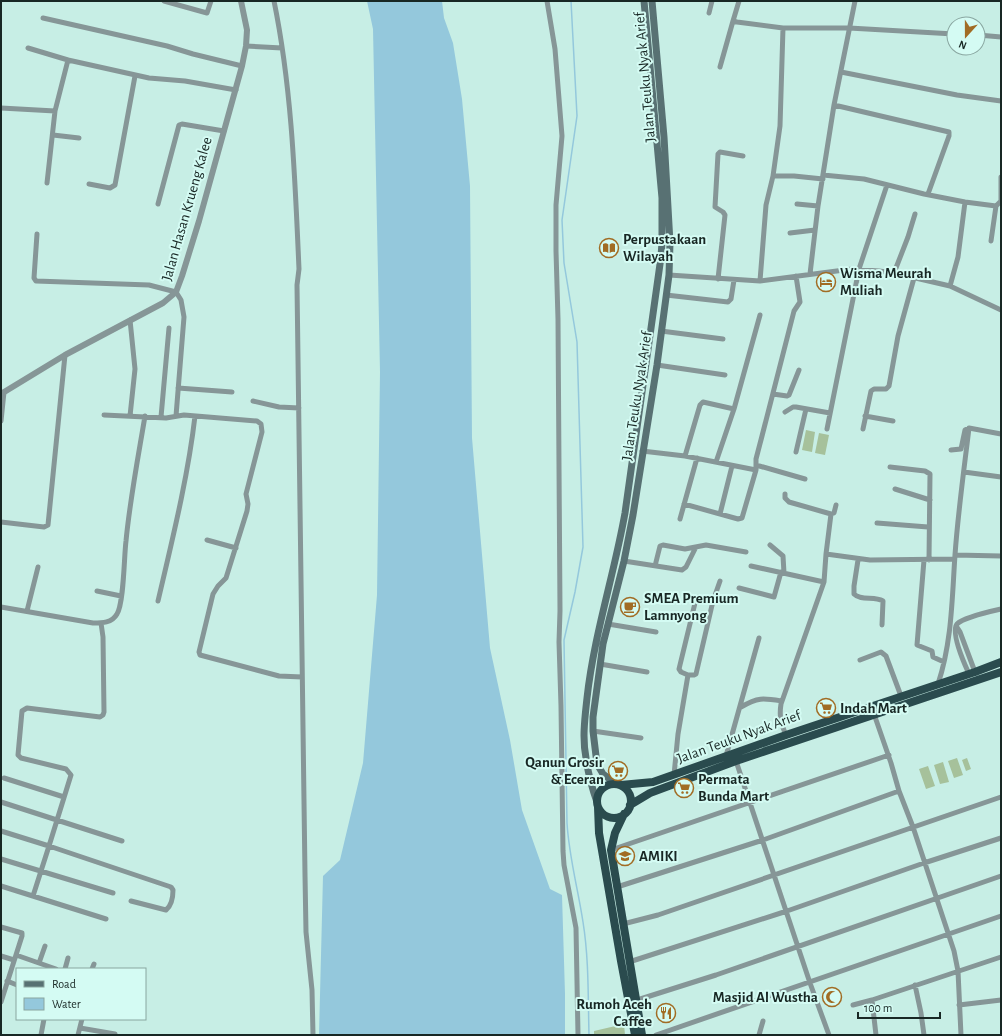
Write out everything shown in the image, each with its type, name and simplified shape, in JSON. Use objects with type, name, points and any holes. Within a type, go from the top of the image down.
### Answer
[{"type":"highway","name":"Jalan Teuku Nyak Arief","points":[[618,785],[646,784],[1001,662]]},
{"type":"highway","name":"Jalan Teuku Nyak Arief","points":[[630,805],[650,793],[736,761],[1001,672]]},
{"type":"highway","points":[[635,1035],[633,1001],[629,962],[611,850],[615,833],[630,805],[630,796],[628,791],[618,785],[611,784],[602,789],[599,793],[597,804],[599,833],[633,1001],[642,1035]]},
{"type":"highway","points":[[597,804],[600,811],[607,816],[616,818],[624,814]]},
{"type":"main road","name":"Jalan Teuku Nyak Arief","points":[[618,785],[603,774],[597,764],[593,731],[600,664],[633,515],[642,451],[657,365],[660,331],[666,295],[670,243],[669,196],[644,1]]},
{"type":"main road","name":"Jalan Teuku Nyak Arief","points":[[597,804],[585,757],[585,711],[593,656],[617,555],[625,513],[661,257],[662,198],[652,1]]},
{"type":"main road","points":[[625,513],[633,515]]},
{"type":"street","points":[[164,1],[207,13],[211,1]]},
{"type":"street","points":[[274,1],[292,124],[299,269],[297,285],[306,932],[312,990],[313,1035]]},
{"type":"street","points":[[548,1],[555,49],[562,136],[556,205],[558,319],[559,642],[562,822],[564,865],[576,928],[578,1035]]},
{"type":"street","points":[[708,13],[712,1]]},
{"type":"street","points":[[720,67],[739,1]]},
{"type":"street","points":[[810,274],[818,206],[834,105],[855,1]]},
{"type":"street","name":"Jalan Hasan Krueng Kalee","points":[[3,393],[65,355],[163,303],[176,292],[199,221],[242,66],[249,47],[243,2]]},
{"type":"street","points":[[43,18],[167,46],[242,66]]},
{"type":"street","points":[[733,21],[783,28],[849,28],[946,34]]},
{"type":"street","points":[[760,280],[766,205],[773,176],[780,126],[783,28]]},
{"type":"street","points":[[986,36],[1001,37]]},
{"type":"street","points":[[249,47],[282,48]]},
{"type":"street","points":[[28,48],[68,60],[135,76],[185,81],[236,90]]},
{"type":"street","points":[[48,184],[55,111],[68,60]]},
{"type":"street","points":[[841,72],[957,95],[1001,101]]},
{"type":"street","points":[[89,184],[110,188],[115,185],[135,76]]},
{"type":"street","points":[[834,105],[949,132],[949,136],[928,194]]},
{"type":"street","points":[[1,108],[55,111]]},
{"type":"street","points":[[158,204],[179,125],[182,124],[224,131]]},
{"type":"street","points":[[52,135],[79,138]]},
{"type":"street","points":[[718,279],[725,217],[723,212],[715,207],[718,154],[720,152],[742,156]]},
{"type":"street","points":[[773,176],[864,179],[966,202],[996,206]]},
{"type":"street","points":[[991,241],[996,206],[1000,201],[1001,178]]},
{"type":"street","points":[[827,429],[859,269],[887,185]]},
{"type":"street","points":[[950,286],[958,257],[966,202]]},
{"type":"street","points":[[797,204],[818,206]]},
{"type":"street","points":[[894,273],[915,214]]},
{"type":"street","points":[[790,233],[815,230]]},
{"type":"street","points":[[37,234],[34,278],[36,281],[149,285],[176,292],[182,300],[184,317],[176,416]]},
{"type":"street","points":[[668,275],[734,280],[760,280],[859,269],[894,273],[950,286],[1001,310]]},
{"type":"street","points":[[684,504],[738,519],[742,518],[756,468],[762,436],[794,311],[800,302],[796,276]]},
{"type":"street","points":[[863,429],[871,391],[874,389],[886,389],[888,387],[898,336],[914,278]]},
{"type":"street","points":[[666,295],[728,302],[731,299],[734,280]]},
{"type":"street","points":[[716,462],[734,409],[760,314]]},
{"type":"street","points":[[130,320],[135,368],[130,416]]},
{"type":"street","points":[[161,417],[169,328]]},
{"type":"street","points":[[660,331],[723,339]]},
{"type":"street","points":[[1,522],[44,527],[48,525],[65,355]]},
{"type":"street","points":[[657,365],[725,375]]},
{"type":"street","points":[[773,394],[789,395],[799,370]]},
{"type":"street","points":[[178,388],[232,392]]},
{"type":"street","points":[[1,421],[3,393]]},
{"type":"street","points":[[253,401],[278,407],[299,408]]},
{"type":"street","points":[[685,456],[700,405],[704,402],[734,409]]},
{"type":"street","points":[[785,412],[794,407],[830,413]]},
{"type":"street","points":[[796,452],[806,408]]},
{"type":"street","points":[[104,415],[170,418],[176,416],[195,416],[257,421],[261,424],[262,427],[246,494],[248,504],[247,510],[226,578],[213,594],[199,653],[284,677],[302,677]]},
{"type":"street","points":[[1,607],[101,623],[116,617],[120,609],[126,540],[137,460],[145,416]]},
{"type":"street","points":[[158,601],[177,516],[193,435],[195,416]]},
{"type":"street","points":[[865,416],[893,421]]},
{"type":"street","points":[[951,450],[961,450],[965,430],[969,428],[1001,434]]},
{"type":"street","points":[[938,684],[944,662],[952,604],[954,557],[969,428]]},
{"type":"street","points":[[642,451],[685,456],[732,466],[756,468],[805,479]]},
{"type":"street","points":[[680,519],[697,458]]},
{"type":"street","points":[[720,514],[732,466]]},
{"type":"street","points":[[890,467],[928,472],[930,474],[930,500],[926,560],[917,645],[932,651],[933,657],[944,662]]},
{"type":"street","points":[[964,472],[1001,477]]},
{"type":"street","points":[[896,488],[930,500]]},
{"type":"street","points":[[785,494],[785,498],[789,502],[832,514]]},
{"type":"street","points":[[786,735],[780,713],[782,701],[824,582],[826,554],[832,514],[834,513],[836,505]]},
{"type":"street","points":[[877,523],[928,527]]},
{"type":"street","points":[[207,540],[236,548]]},
{"type":"street","points":[[656,566],[660,546],[663,545],[685,550],[706,545],[746,552]]},
{"type":"street","points":[[738,588],[774,597],[782,573],[783,556],[770,545]]},
{"type":"street","points":[[624,561],[684,569],[696,547]]},
{"type":"street","points":[[826,554],[858,560],[926,560],[954,557],[1001,556]]},
{"type":"street","points":[[858,560],[854,594],[858,597],[883,601],[882,625]]},
{"type":"street","points":[[751,566],[824,582]]},
{"type":"street","points":[[27,611],[38,567]]},
{"type":"street","points":[[714,602],[698,597],[696,599],[679,669],[681,672],[688,675],[696,674],[720,581]]},
{"type":"street","points":[[97,591],[121,596]]},
{"type":"street","points":[[972,673],[956,638],[956,626],[974,616],[1001,609]]},
{"type":"street","points":[[33,896],[70,777],[68,771],[21,758],[18,755],[22,711],[27,708],[100,717],[103,715],[103,637],[101,623]]},
{"type":"street","points":[[608,624],[656,632]]},
{"type":"street","points":[[726,756],[741,707],[759,638]]},
{"type":"street","points":[[860,660],[881,652],[884,653],[901,696]]},
{"type":"street","points":[[600,664],[647,672]]},
{"type":"street","points":[[674,775],[678,734],[688,675]]},
{"type":"street","points":[[741,707],[754,700],[764,698],[782,701]]},
{"type":"street","points":[[874,714],[954,951],[958,971],[961,1035]]},
{"type":"street","points":[[593,731],[641,738]]},
{"type":"street","points":[[611,850],[889,755]]},
{"type":"street","points":[[736,761],[810,983],[829,1035]]},
{"type":"street","points":[[4,778],[64,797]]},
{"type":"street","points":[[617,887],[763,840],[899,791]]},
{"type":"street","points":[[623,924],[658,915],[1001,797]]},
{"type":"street","points":[[1,802],[56,821],[122,841]]},
{"type":"street","points":[[1,831],[164,884],[171,887],[173,890],[171,902],[166,910],[130,901]]},
{"type":"street","points":[[629,962],[787,911],[924,862],[1001,838]]},
{"type":"street","points":[[1,859],[113,894]]},
{"type":"street","points":[[633,1001],[716,975],[1001,876]]},
{"type":"street","points":[[1,886],[106,919]]},
{"type":"street","points":[[656,1035],[1001,916]]},
{"type":"street","points":[[1,927],[22,933],[7,981],[3,987],[1,1002]]},
{"type":"street","points":[[39,963],[45,946]]},
{"type":"street","points":[[1,956],[39,963],[53,968]]},
{"type":"street","points":[[853,1005],[1001,957]]},
{"type":"street","points":[[65,968],[68,958]]},
{"type":"street","points":[[7,981],[16,985]]},
{"type":"street","points":[[915,985],[924,1035]]},
{"type":"street","points":[[872,1000],[876,1035]]},
{"type":"street","points":[[959,1005],[1001,1000]]},
{"type":"street","points":[[41,1035],[44,1020]]},
{"type":"street","points":[[78,1035],[82,1020]]},
{"type":"street","points":[[759,1035],[763,1021]]},
{"type":"street","points":[[80,1028],[116,1034]]},
{"type":"green space","points":[[806,430],[815,432],[812,452],[802,450]]},
{"type":"green space","points":[[819,433],[829,435],[825,455],[815,453]]},
{"type":"green space","points":[[957,758],[963,775],[954,778],[948,761]]},
{"type":"green space","points":[[967,758],[971,769],[966,771],[962,760]]},
{"type":"green space","points":[[943,762],[949,782],[940,784],[934,765]]},
{"type":"green space","points":[[928,766],[935,786],[926,789],[919,769]]},
{"type":"green space","points":[[624,1024],[625,1035],[594,1035],[594,1031]]},
{"type":"water","points":[[367,1],[442,1],[444,18],[453,43],[462,99],[470,186],[472,438],[490,648],[510,740],[522,810],[550,889],[562,895],[565,1035],[319,1035],[323,876],[340,860],[363,763],[377,595],[380,372],[373,29]]},
{"type":"waterway","points":[[571,1],[577,116],[562,220],[564,263],[577,342],[583,547],[564,640],[567,823],[585,936],[588,978],[589,1035]]},
{"type":"place","name":"Perpustakaan Wilayah","points":[[609,248]]},
{"type":"place","name":"Wisma Meurah Muliah","points":[[826,282]]},
{"type":"place","name":"SMEA Premium Lamnyong","points":[[630,607]]},
{"type":"place","name":"Indah Mart","points":[[826,708]]},
{"type":"place","name":"Qanun Grosir & Eceran","points":[[618,771]]},
{"type":"place","name":"Permata Bunda Mart","points":[[684,788]]},
{"type":"place","name":"AMIKI","points":[[625,856]]},
{"type":"place","name":"Masjid Al Wustha","points":[[832,997]]},
{"type":"place","name":"Rumoh Aceh Caffee","points":[[666,1013]]}]
